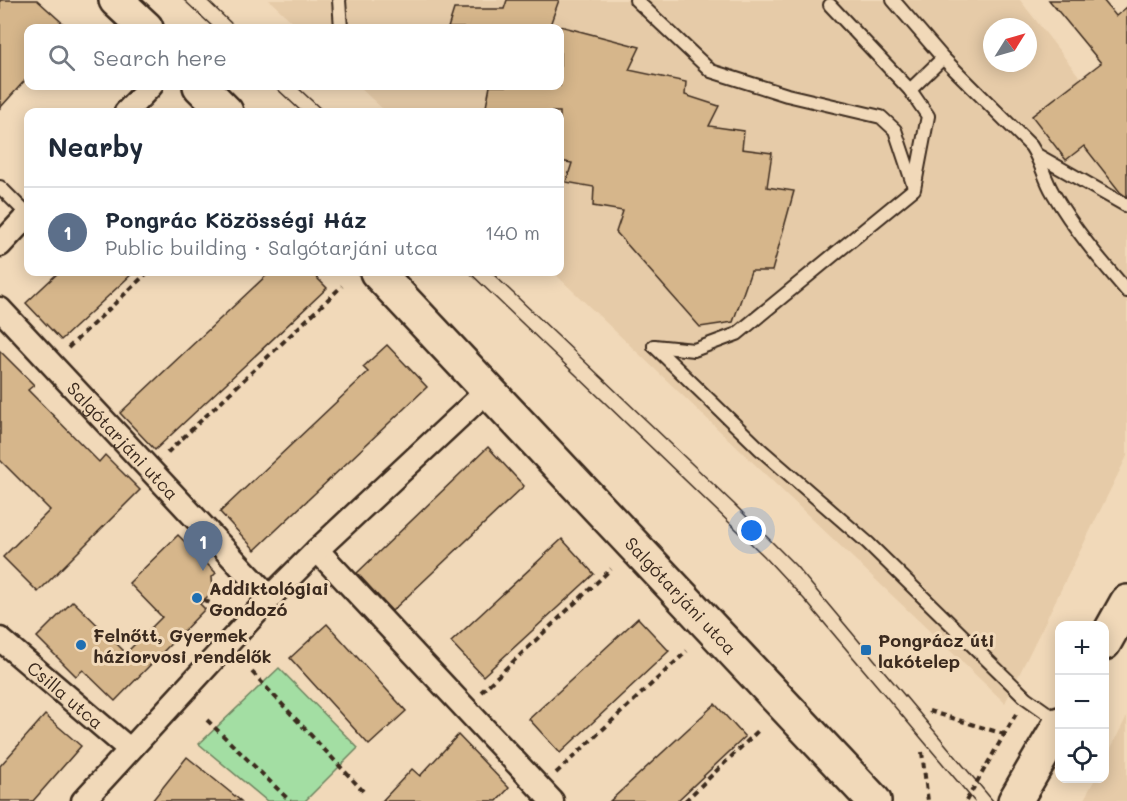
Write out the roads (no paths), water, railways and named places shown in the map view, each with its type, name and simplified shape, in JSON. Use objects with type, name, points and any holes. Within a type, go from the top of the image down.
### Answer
[{"type":"street","points":[[116,0],[142,24]]},
{"type":"street","points":[[130,108],[147,90]]},
{"type":"street","points":[[205,90],[222,108]]},
{"type":"street","points":[[0,245],[24,219]]},
{"type":"street","name":"Salgótarjáni utca","points":[[381,276],[874,801]]},
{"type":"street","name":"Salgótarjáni utca","points":[[0,309],[270,598]]},
{"type":"street","points":[[92,798],[129,749],[270,598],[317,550],[489,389]]},
{"type":"street","points":[[317,550],[551,790]]},
{"type":"street","points":[[1109,634],[1127,602]]},
{"type":"street","name":"Csilla utca","points":[[0,639],[129,749]]},
{"type":"street","points":[[1016,801],[1056,729]]},
{"type":"lane","points":[[339,0],[341,24]]},
{"type":"lane","points":[[636,0],[711,71],[787,95],[881,117],[895,130],[914,189]]},
{"type":"lane","points":[[892,0],[943,58],[1030,146],[1037,155],[1052,191],[1076,230],[1127,291]]},
{"type":"lane","points":[[830,5],[910,90],[928,116],[914,189],[737,334],[694,350],[654,346],[760,449],[868,543],[1026,698],[1055,720]]},
{"type":"lane","points":[[910,90],[943,58]]},
{"type":"lane","points":[[1037,155],[1127,206]]},
{"type":"lane","points":[[0,187],[24,211]]},
{"type":"tram line","points":[[184,0],[210,24]]},
{"type":"tram line","points":[[207,0],[232,24]]},
{"type":"tram line","points":[[278,90],[298,108]]},
{"type":"tram line","points":[[300,90],[320,108]]},
{"type":"tram line","points":[[473,276],[764,556],[804,599],[974,801]]},
{"type":"tram line","points":[[495,276],[796,566],[993,801]]},
{"type":"place","name":"Pongrác Közösségi Ház","points":[[203,571]]},
{"type":"place","name":"Addiktológiai Gondozó","points":[[197,598]]},
{"type":"place","name":"Felnőtt, Gyermek háziorvosi rendelők","points":[[81,645]]},
{"type":"place","name":"Pongrácz úti lakótelep","points":[[866,650]]}]
